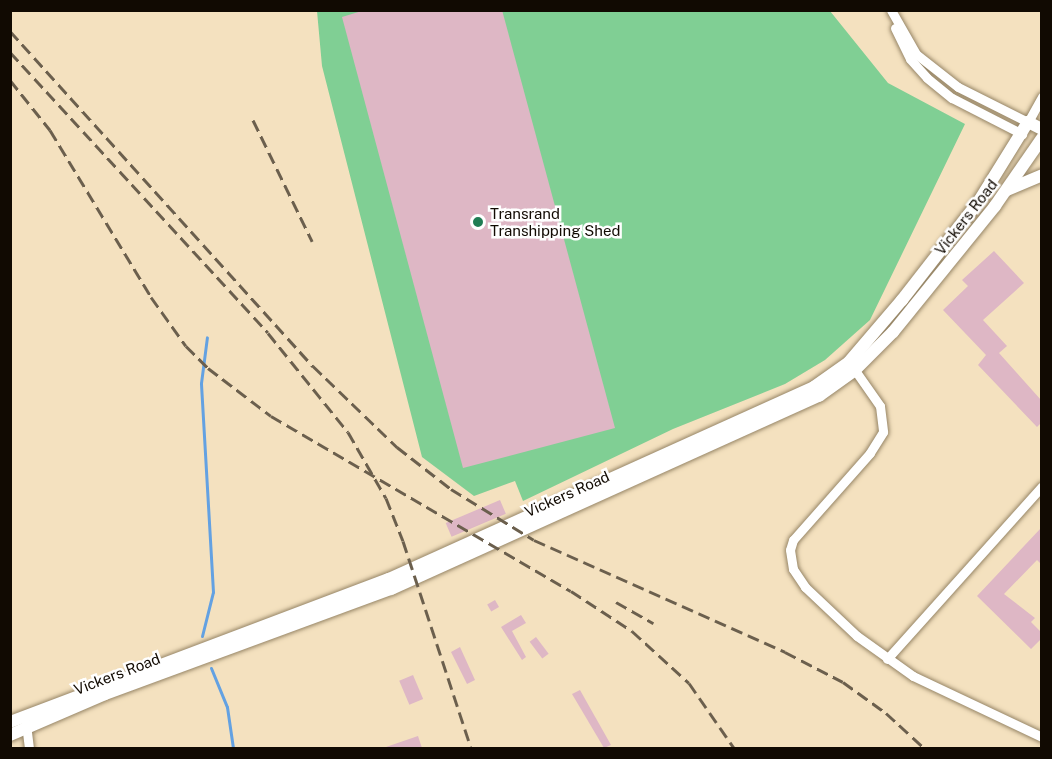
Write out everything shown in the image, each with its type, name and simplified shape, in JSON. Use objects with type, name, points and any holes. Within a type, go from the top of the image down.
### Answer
[{"type":"main road","points":[[1025,128],[1041,129]]},
{"type":"main road","name":"Vickers Road","points":[[10,735],[20,722],[116,690],[331,607],[443,567],[819,396],[852,366],[917,303],[1006,191],[1040,142],[1025,128],[962,224],[852,366]]},
{"type":"main road","points":[[1006,191],[1041,175]]},
{"type":"street","points":[[891,10],[898,38],[927,78],[952,98],[1025,128],[1041,98]]},
{"type":"street","points":[[852,366],[880,406],[883,432],[870,453],[802,528],[794,540],[789,559],[805,587],[857,636],[887,659],[944,693],[1041,737]]},
{"type":"street","points":[[887,659],[1041,486]]},
{"type":"street","points":[[20,722],[29,748]]},
{"type":"green space","points":[[317,11],[830,11],[888,83],[965,124],[870,320],[825,360],[785,384],[673,429],[523,501],[515,481],[474,496],[422,457],[322,66]]},
{"type":"building","name":"Transrand Transhipping Shed","points":[[365,10],[502,10],[615,428],[463,468],[342,17]]},
{"type":"building","points":[[994,251],[1024,283],[983,320],[1007,346],[999,353],[1041,400],[1041,423],[1037,427],[978,365],[986,355],[943,310],[968,286],[962,280]]},
{"type":"building","points":[[500,500],[506,514],[452,537],[446,523]]},
{"type":"building","points":[[1041,528],[1041,564],[1037,560],[1004,594],[1035,618],[1031,622],[1041,632],[1041,639],[1031,649],[977,596]]},
{"type":"building","points":[[495,600],[499,607],[491,611],[487,604]]},
{"type":"building","points":[[521,615],[526,623],[512,631],[526,657],[522,660],[501,627]]},
{"type":"building","points":[[536,637],[549,654],[542,659],[530,642]]},
{"type":"building","points":[[460,647],[475,680],[467,684],[451,652]]},
{"type":"building","points":[[413,675],[423,699],[409,705],[399,681]]},
{"type":"building","points":[[580,690],[611,745],[604,748],[572,694]]},
{"type":"building","points":[[418,736],[422,748],[386,748],[386,747]]},
{"type":"waterway","points":[[202,636],[213,592],[201,383],[207,337]]},
{"type":"waterway","points":[[211,668],[227,707],[233,748]]},
{"type":"railway","points":[[10,31],[313,366],[397,447],[451,489],[534,540],[785,652],[843,682],[886,713],[924,748]]},
{"type":"railway","points":[[10,52],[268,333],[348,432],[386,498],[403,541],[471,748]]},
{"type":"railway","points":[[10,80],[50,130],[151,297],[186,346],[208,368],[271,416],[571,591],[632,631],[689,683],[734,748]]},
{"type":"railway","points":[[253,120],[312,241]]},
{"type":"railway","points":[[616,602],[653,623]]},
{"type":"place","name":"Transrand Transhipping Shed","points":[[478,222]]}]
